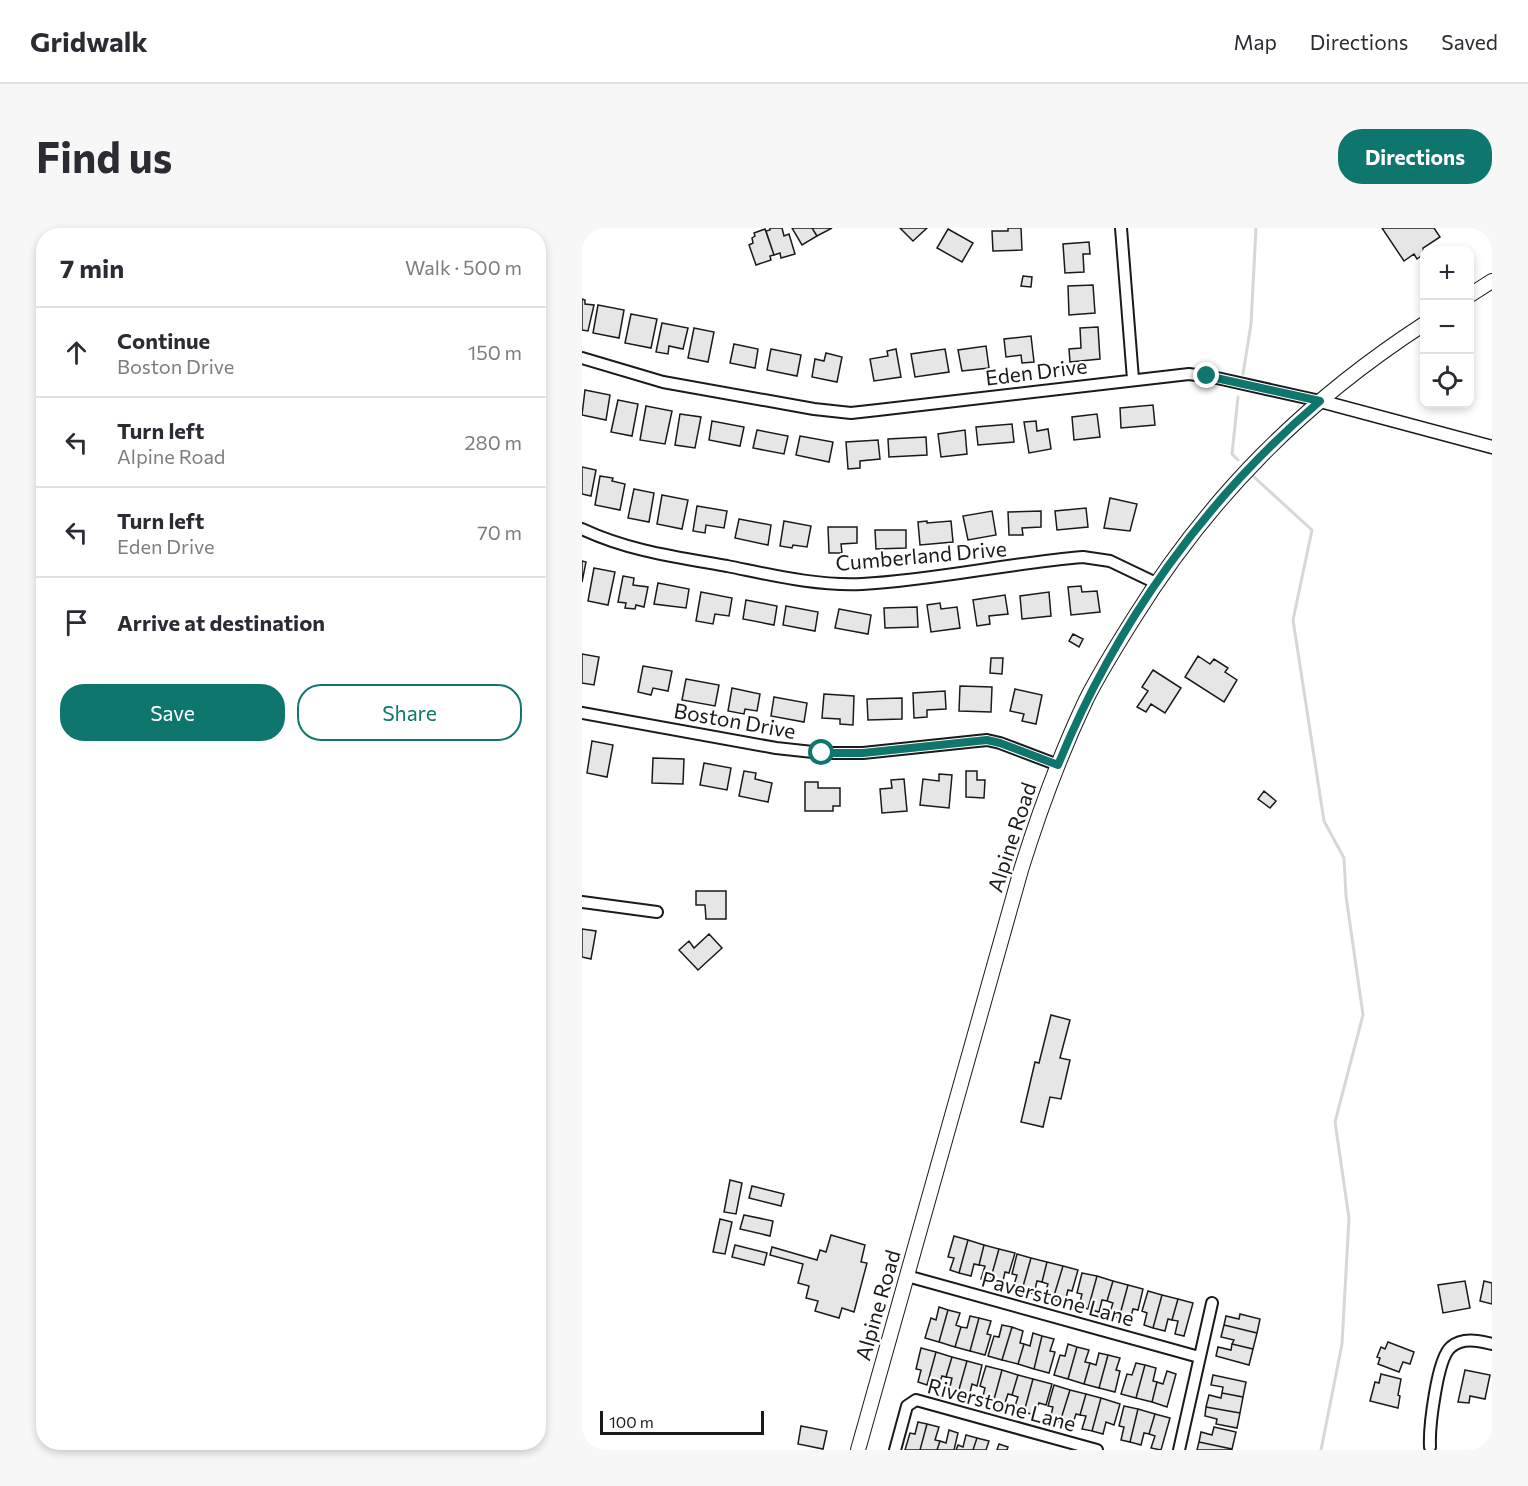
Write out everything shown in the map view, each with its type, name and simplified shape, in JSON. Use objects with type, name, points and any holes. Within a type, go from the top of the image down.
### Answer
[{"type":"main road","points":[[1474,293],[1492,282]]},
{"type":"main road","name":"Alpine Road","points":[[858,1450],[1035,824],[1058,765],[1100,675],[1156,583],[1211,509],[1240,477],[1320,401],[1363,366],[1420,327]]},
{"type":"street","points":[[1121,228],[1133,379]]},
{"type":"street","name":"Eden Drive","points":[[582,358],[669,383],[826,411],[851,412],[1167,375],[1198,375],[1320,401],[1492,447]]},
{"type":"street","name":"Cumberland Drive","points":[[582,529],[634,549],[821,583],[882,582],[1083,557],[1110,561],[1156,583]]},
{"type":"street","name":"Boston Drive","points":[[582,712],[776,748],[822,753],[863,753],[987,740],[1058,765]]},
{"type":"street","points":[[582,902],[657,912]]},
{"type":"street","name":"Paverstone Lane","points":[[907,1276],[1199,1357]]},
{"type":"street","points":[[1179,1450],[1212,1303]]},
{"type":"street","points":[[1430,1447],[1431,1418],[1446,1352],[1450,1347],[1462,1342],[1475,1341],[1492,1344]]},
{"type":"street","name":"Riverstone Lane","points":[[895,1450],[907,1406],[916,1400],[1098,1450]]},
{"type":"building","points":[[770,228],[782,228],[784,236],[789,234],[795,254],[781,258],[780,253],[774,255],[766,231]]},
{"type":"building","points":[[792,228],[812,228],[817,236],[802,245]]},
{"type":"building","points":[[812,228],[832,228],[817,236]]},
{"type":"building","points":[[900,228],[927,228],[913,241]]},
{"type":"building","points":[[1008,228],[1021,228],[1022,250],[993,251],[992,231],[1008,231]]},
{"type":"building","points":[[1382,228],[1434,228],[1440,237],[1426,246],[1420,246],[1420,257],[1417,259],[1414,254],[1404,261]]},
{"type":"building","points":[[765,229],[774,255],[770,256],[771,260],[756,265],[749,245],[753,243],[754,233]]},
{"type":"building","points":[[948,229],[973,243],[962,262],[937,248]]},
{"type":"building","points":[[1089,242],[1090,254],[1083,254],[1084,272],[1065,273],[1063,244]]},
{"type":"building","points":[[1023,276],[1032,277],[1031,287],[1021,286]]},
{"type":"building","points":[[1093,285],[1095,313],[1069,315],[1068,286]]},
{"type":"building","points":[[582,299],[585,300],[585,304],[594,305],[588,331],[582,330]]},
{"type":"building","points":[[598,305],[624,310],[619,338],[593,333]]},
{"type":"building","points":[[631,314],[657,319],[651,348],[625,343]]},
{"type":"building","points":[[662,323],[688,328],[683,349],[669,346],[668,354],[656,352]]},
{"type":"building","points":[[1098,327],[1100,359],[1070,362],[1069,349],[1081,348],[1080,328]]},
{"type":"building","points":[[694,328],[714,332],[708,362],[688,358]]},
{"type":"building","points":[[1031,336],[1034,362],[1022,363],[1021,355],[1006,357],[1004,339]]},
{"type":"building","points":[[734,344],[758,349],[755,368],[730,363]]},
{"type":"building","points":[[986,346],[989,368],[962,371],[958,350]]},
{"type":"building","points":[[771,349],[801,355],[797,376],[767,370]]},
{"type":"building","points":[[896,349],[901,377],[874,381],[870,359],[888,356],[887,351]]},
{"type":"building","points":[[945,349],[949,372],[915,377],[911,354]]},
{"type":"building","points":[[826,353],[842,357],[837,382],[812,377],[815,359],[824,361]]},
{"type":"building","points":[[585,390],[610,395],[606,420],[582,415]]},
{"type":"building","points":[[618,400],[638,404],[632,436],[611,432]]},
{"type":"building","points":[[1153,405],[1155,425],[1121,428],[1120,408]]},
{"type":"building","points":[[646,406],[672,411],[665,444],[640,440]]},
{"type":"building","points":[[680,414],[701,417],[695,448],[675,445]]},
{"type":"building","points":[[1097,414],[1100,437],[1074,440],[1072,417]]},
{"type":"building","points":[[712,421],[744,427],[740,446],[709,440]]},
{"type":"building","points":[[1036,421],[1037,431],[1048,429],[1051,449],[1029,453],[1024,422]]},
{"type":"building","points":[[1012,424],[1014,442],[978,445],[976,427]]},
{"type":"building","points":[[757,430],[788,436],[784,454],[753,448]]},
{"type":"building","points":[[965,430],[967,454],[941,457],[938,434]]},
{"type":"building","points":[[800,436],[833,442],[829,462],[796,455]]},
{"type":"building","points":[[926,437],[927,455],[889,457],[888,439]]},
{"type":"building","points":[[878,440],[880,459],[860,461],[860,468],[848,469],[846,442]]},
{"type":"building","points":[[582,467],[596,470],[591,496],[582,494]]},
{"type":"building","points":[[600,476],[613,478],[612,481],[625,484],[620,510],[595,505]]},
{"type":"building","points":[[634,489],[654,493],[649,522],[628,518]]},
{"type":"building","points":[[662,495],[688,500],[682,529],[657,524]]},
{"type":"building","points":[[1110,498],[1137,504],[1130,531],[1104,528]]},
{"type":"building","points":[[697,506],[727,511],[724,528],[706,525],[705,533],[693,531]]},
{"type":"building","points":[[1086,508],[1088,527],[1057,530],[1055,511]]},
{"type":"building","points":[[992,511],[996,535],[968,540],[963,516]]},
{"type":"building","points":[[1041,511],[1041,527],[1022,528],[1023,535],[1009,535],[1008,512]]},
{"type":"building","points":[[739,519],[771,525],[768,545],[735,538]]},
{"type":"building","points":[[784,521],[811,526],[807,547],[780,546]]},
{"type":"building","points":[[927,521],[927,523],[951,521],[953,542],[920,545],[918,522]]},
{"type":"building","points":[[828,527],[857,527],[857,543],[841,544],[842,553],[829,553]]},
{"type":"building","points":[[875,530],[906,530],[906,548],[876,549]]},
{"type":"building","points":[[582,561],[586,562],[582,582]]},
{"type":"building","points":[[594,568],[615,572],[608,605],[588,601]]},
{"type":"building","points":[[623,576],[634,578],[633,585],[648,587],[644,607],[636,605],[635,609],[625,608],[626,603],[618,602]]},
{"type":"building","points":[[658,583],[689,589],[686,608],[654,604]]},
{"type":"building","points":[[1081,586],[1082,592],[1097,591],[1100,612],[1071,615],[1068,587]]},
{"type":"building","points":[[701,592],[732,598],[729,616],[715,614],[713,624],[696,621]]},
{"type":"building","points":[[1049,592],[1051,616],[1022,619],[1020,596]]},
{"type":"building","points":[[1005,595],[1008,614],[989,616],[990,624],[977,626],[973,600]]},
{"type":"building","points":[[746,600],[777,606],[774,625],[743,619]]},
{"type":"building","points":[[940,603],[941,609],[957,607],[960,628],[931,632],[927,605]]},
{"type":"building","points":[[786,606],[818,612],[815,631],[783,625]]},
{"type":"building","points":[[917,607],[918,627],[885,628],[884,608]]},
{"type":"building","points":[[839,609],[871,615],[868,634],[835,628]]},
{"type":"building","points":[[1073,634],[1083,639],[1079,647],[1069,641]]},
{"type":"building","points":[[582,654],[599,657],[594,685],[582,683]]},
{"type":"building","points":[[1198,656],[1210,664],[1214,659],[1228,668],[1225,672],[1237,680],[1224,702],[1185,677]]},
{"type":"building","points":[[991,658],[1003,658],[1002,674],[990,673]]},
{"type":"building","points":[[643,666],[672,671],[668,691],[653,688],[651,695],[638,692]]},
{"type":"building","points":[[1153,670],[1181,688],[1165,713],[1151,704],[1146,712],[1137,707],[1148,691],[1142,687]]},
{"type":"building","points":[[686,679],[719,685],[715,706],[682,700]]},
{"type":"building","points":[[960,686],[992,687],[991,712],[959,711]]},
{"type":"building","points":[[732,688],[760,694],[757,711],[745,709],[744,714],[728,711]]},
{"type":"building","points":[[1015,689],[1042,695],[1036,724],[1022,721],[1024,714],[1010,711]]},
{"type":"building","points":[[945,691],[946,709],[927,710],[927,717],[914,718],[913,693]]},
{"type":"building","points":[[824,694],[854,696],[853,725],[840,724],[840,719],[822,718]]},
{"type":"building","points":[[774,697],[807,703],[804,722],[771,716]]},
{"type":"building","points":[[902,698],[902,719],[868,720],[867,699]]},
{"type":"building","points":[[592,741],[613,745],[607,777],[587,773]]},
{"type":"building","points":[[653,758],[684,759],[683,784],[652,783]]},
{"type":"building","points":[[704,763],[731,768],[727,790],[700,785]]},
{"type":"building","points":[[744,771],[756,773],[755,779],[772,783],[768,802],[739,796]]},
{"type":"building","points":[[966,771],[977,771],[977,780],[985,780],[984,798],[966,797]]},
{"type":"building","points":[[939,774],[952,775],[949,808],[920,805],[923,779],[939,781]]},
{"type":"building","points":[[904,779],[907,811],[882,813],[880,789],[892,788],[891,780]]},
{"type":"building","points":[[805,782],[818,782],[818,788],[840,788],[840,806],[833,806],[833,811],[805,811]]},
{"type":"building","points":[[1264,791],[1276,801],[1270,808],[1258,799]]},
{"type":"building","points":[[696,891],[726,891],[726,919],[706,919],[705,905],[696,905]]},
{"type":"building","points":[[582,929],[596,931],[591,959],[582,957]]},
{"type":"building","points":[[709,934],[722,948],[698,970],[679,950],[689,941],[694,948]]},
{"type":"building","points":[[1051,1015],[1070,1020],[1060,1058],[1070,1060],[1061,1099],[1050,1097],[1043,1127],[1021,1122],[1035,1062],[1039,1063]]},
{"type":"building","points":[[730,1180],[742,1183],[736,1214],[724,1212]]},
{"type":"building","points":[[752,1186],[784,1194],[781,1206],[749,1198]]},
{"type":"building","points":[[744,1215],[773,1221],[770,1236],[740,1229]]},
{"type":"building","points":[[720,1219],[732,1222],[725,1254],[713,1252]]},
{"type":"building","points":[[831,1235],[865,1245],[861,1262],[867,1263],[854,1312],[842,1308],[839,1318],[815,1311],[818,1301],[806,1298],[809,1286],[798,1283],[803,1264],[770,1255],[772,1247],[817,1260],[820,1250],[826,1252]]},
{"type":"building","points":[[954,1236],[968,1240],[959,1273],[950,1270],[954,1258],[948,1257]]},
{"type":"building","points":[[968,1240],[984,1245],[979,1265],[974,1264],[971,1276],[959,1273]]},
{"type":"building","points":[[735,1245],[767,1253],[764,1265],[732,1257]]},
{"type":"building","points":[[984,1245],[999,1249],[990,1281],[981,1279],[985,1266],[979,1265]]},
{"type":"building","points":[[999,1249],[1015,1253],[1009,1273],[1005,1272],[1002,1285],[990,1281]]},
{"type":"building","points":[[1017,1254],[1031,1258],[1022,1290],[1013,1288],[1017,1275],[1012,1274]]},
{"type":"building","points":[[1031,1258],[1047,1262],[1042,1282],[1037,1281],[1034,1294],[1022,1290]]},
{"type":"building","points":[[1047,1262],[1063,1266],[1053,1299],[1044,1296],[1048,1284],[1042,1282]]},
{"type":"building","points":[[1063,1266],[1078,1270],[1072,1291],[1068,1290],[1065,1302],[1053,1299]]},
{"type":"building","points":[[1082,1273],[1097,1276],[1088,1309],[1079,1306],[1082,1294],[1077,1293]]},
{"type":"building","points":[[1097,1276],[1113,1281],[1107,1301],[1102,1300],[1099,1312],[1088,1309]]},
{"type":"building","points":[[1113,1281],[1128,1285],[1119,1318],[1109,1315],[1113,1303],[1107,1301]]},
{"type":"building","points":[[1465,1281],[1470,1308],[1443,1313],[1438,1285]]},
{"type":"building","points":[[1484,1281],[1492,1283],[1492,1304],[1480,1301]]},
{"type":"building","points":[[1128,1285],[1143,1289],[1138,1310],[1133,1309],[1130,1321],[1119,1318]]},
{"type":"building","points":[[1148,1291],[1162,1295],[1153,1328],[1144,1325],[1147,1313],[1142,1311]]},
{"type":"building","points":[[1162,1295],[1178,1299],[1172,1320],[1168,1319],[1165,1331],[1153,1328]]},
{"type":"building","points":[[1178,1299],[1193,1303],[1184,1336],[1175,1334],[1178,1321],[1172,1320]]},
{"type":"building","points":[[939,1307],[948,1310],[939,1342],[925,1338],[931,1318],[936,1320]]},
{"type":"building","points":[[948,1310],[960,1313],[956,1325],[961,1327],[955,1347],[939,1342]]},
{"type":"building","points":[[1240,1314],[1260,1319],[1257,1333],[1224,1325],[1226,1316],[1239,1319]]},
{"type":"building","points":[[970,1316],[979,1318],[970,1351],[955,1347],[961,1327],[967,1328]]},
{"type":"building","points":[[979,1318],[991,1321],[987,1334],[991,1335],[985,1355],[970,1351]]},
{"type":"building","points":[[1002,1325],[1012,1327],[1002,1360],[988,1356],[994,1336],[999,1337]]},
{"type":"building","points":[[1224,1325],[1257,1333],[1253,1349],[1232,1344],[1234,1340],[1221,1337]]},
{"type":"building","points":[[1012,1327],[1023,1331],[1020,1343],[1024,1344],[1018,1364],[1002,1360]]},
{"type":"building","points":[[1033,1333],[1042,1336],[1034,1369],[1018,1364],[1024,1344],[1030,1346]]},
{"type":"building","points":[[1042,1336],[1054,1339],[1050,1351],[1055,1352],[1049,1373],[1034,1369]]},
{"type":"building","points":[[1388,1342],[1414,1352],[1410,1364],[1403,1362],[1399,1372],[1378,1364],[1380,1358],[1377,1357],[1381,1347],[1385,1349]]},
{"type":"building","points":[[1068,1344],[1077,1347],[1068,1379],[1054,1375],[1060,1355],[1065,1356]]},
{"type":"building","points":[[1232,1344],[1253,1349],[1249,1365],[1216,1356],[1218,1347],[1231,1350]]},
{"type":"building","points":[[1077,1347],[1089,1350],[1085,1362],[1090,1363],[1084,1384],[1068,1379]]},
{"type":"building","points":[[921,1348],[936,1352],[927,1385],[918,1382],[921,1370],[916,1369]]},
{"type":"building","points":[[936,1352],[952,1357],[946,1377],[942,1376],[938,1388],[927,1385]]},
{"type":"building","points":[[1099,1353],[1108,1355],[1099,1388],[1084,1384],[1090,1363],[1096,1365]]},
{"type":"building","points":[[1108,1355],[1120,1358],[1116,1370],[1120,1371],[1115,1392],[1099,1388]]},
{"type":"building","points":[[952,1357],[967,1361],[958,1393],[949,1391],[952,1378],[946,1377]]},
{"type":"building","points":[[967,1361],[982,1365],[977,1386],[972,1384],[969,1397],[958,1393]]},
{"type":"building","points":[[1136,1363],[1145,1365],[1136,1398],[1121,1394],[1127,1374],[1132,1375]]},
{"type":"building","points":[[1145,1365],[1156,1368],[1153,1381],[1157,1382],[1152,1402],[1136,1398]]},
{"type":"building","points":[[986,1366],[1002,1370],[993,1403],[982,1400],[985,1388],[980,1386]]},
{"type":"building","points":[[1002,1370],[1018,1375],[1012,1395],[1008,1394],[1004,1406],[993,1403]]},
{"type":"building","points":[[1465,1370],[1490,1375],[1485,1399],[1470,1396],[1469,1403],[1458,1402]]},
{"type":"building","points":[[1167,1371],[1176,1374],[1167,1407],[1152,1402],[1157,1382],[1163,1384]]},
{"type":"building","points":[[1381,1374],[1401,1379],[1398,1408],[1370,1401],[1375,1382],[1379,1383]]},
{"type":"building","points":[[1018,1375],[1033,1379],[1024,1412],[1014,1409],[1018,1397],[1012,1395]]},
{"type":"building","points":[[1213,1375],[1246,1382],[1243,1397],[1222,1393],[1223,1387],[1211,1385]]},
{"type":"building","points":[[1033,1379],[1052,1384],[1046,1405],[1039,1403],[1035,1415],[1024,1412]]},
{"type":"building","points":[[1054,1385],[1070,1390],[1060,1422],[1050,1419],[1053,1407],[1048,1406]]},
{"type":"building","points":[[1070,1390],[1086,1394],[1080,1415],[1076,1414],[1072,1426],[1060,1422]]},
{"type":"building","points":[[1222,1393],[1243,1397],[1240,1413],[1206,1407],[1209,1395],[1221,1398]]},
{"type":"building","points":[[1086,1394],[1101,1398],[1092,1431],[1082,1429],[1086,1416],[1080,1415]]},
{"type":"building","points":[[1101,1398],[1120,1404],[1114,1425],[1106,1422],[1103,1434],[1092,1431]]},
{"type":"building","points":[[1124,1406],[1138,1409],[1130,1442],[1121,1440],[1124,1427],[1119,1426]]},
{"type":"building","points":[[1206,1407],[1240,1413],[1237,1428],[1216,1424],[1217,1419],[1205,1416]]},
{"type":"building","points":[[1138,1409],[1155,1414],[1149,1434],[1144,1433],[1141,1445],[1130,1442]]},
{"type":"building","points":[[1155,1414],[1170,1418],[1161,1450],[1151,1448],[1155,1436],[1149,1434]]},
{"type":"building","points":[[918,1422],[927,1424],[920,1450],[905,1450],[910,1433],[915,1434]]},
{"type":"building","points":[[927,1424],[939,1427],[935,1440],[940,1441],[937,1450],[920,1450]]},
{"type":"building","points":[[801,1426],[827,1431],[823,1449],[798,1444]]},
{"type":"building","points":[[1214,1427],[1236,1432],[1232,1449],[1199,1442],[1201,1432],[1212,1435]]},
{"type":"building","points":[[949,1430],[958,1433],[954,1450],[937,1450],[940,1441],[946,1443]]},
{"type":"building","points":[[966,1435],[977,1438],[973,1450],[956,1450],[958,1445],[963,1447]]},
{"type":"building","points":[[977,1438],[989,1441],[986,1450],[973,1450]]},
{"type":"building","points":[[1199,1442],[1232,1449],[1232,1450],[1197,1450]]},
{"type":"building","points":[[999,1444],[1008,1447],[1007,1450],[997,1450]]},
{"type":"waterway","points":[[1243,374],[1251,324],[1256,228]]},
{"type":"waterway","points":[[1238,397],[1232,454],[1238,460]]},
{"type":"waterway","points":[[1254,477],[1312,530],[1293,620],[1324,821],[1344,858],[1346,896],[1363,1015],[1335,1122],[1349,1218],[1342,1344],[1321,1450]]},
{"type":"route","points":[[822,753],[863,753],[987,740],[1058,765],[1087,699],[1112,653],[1156,583],[1211,509],[1265,451],[1320,401],[1207,376]]}]
